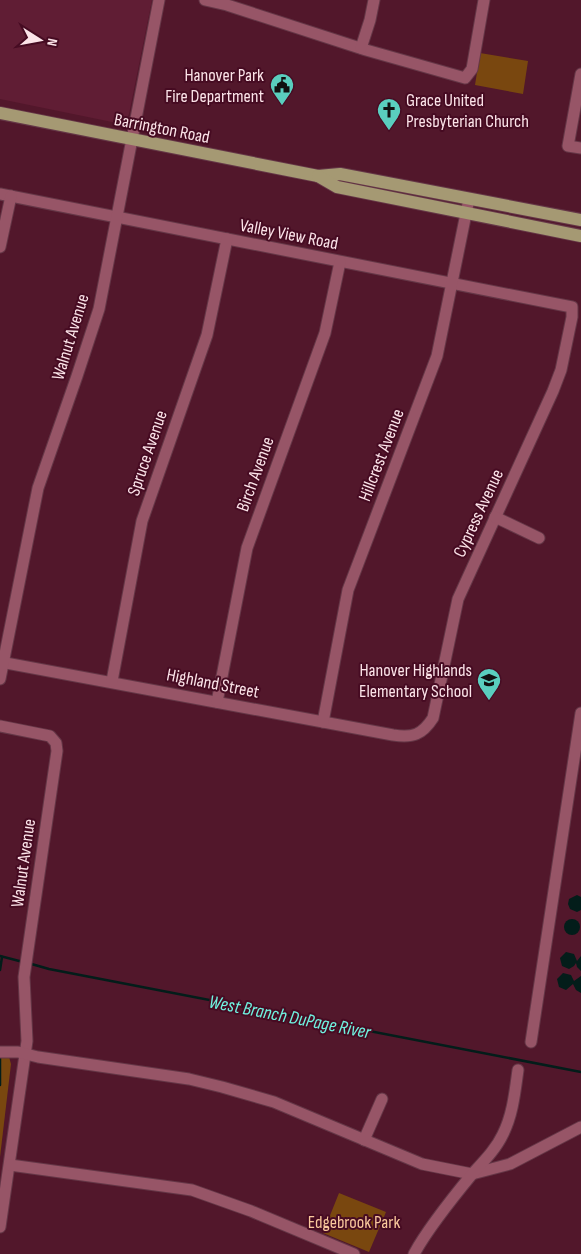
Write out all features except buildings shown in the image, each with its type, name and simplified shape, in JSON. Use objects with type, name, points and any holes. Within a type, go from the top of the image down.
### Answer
[{"type":"main road","name":"Barrington Road","points":[[0,113],[318,176],[340,174],[581,220]]},
{"type":"main road","name":"Barrington Road","points":[[318,176],[337,187],[581,236]]},
{"type":"street","name":"Walnut Avenue","points":[[0,679],[38,488],[99,309],[158,0]]},
{"type":"street","points":[[205,0],[227,5],[360,48],[465,78],[472,69],[484,0]]},
{"type":"street","points":[[360,48],[370,20],[374,0]]},
{"type":"street","points":[[581,74],[568,146],[581,148]]},
{"type":"street","points":[[0,246],[6,195]]},
{"type":"street","name":"Valley View Road","points":[[6,195],[572,307]]},
{"type":"street","name":"Hillcrest Avenue","points":[[324,722],[348,590],[437,356],[469,199]]},
{"type":"street","name":"Spruce Avenue","points":[[112,681],[142,521],[207,335],[227,239]]},
{"type":"street","name":"Birch Avenue","points":[[217,702],[247,548],[325,333],[340,262]]},
{"type":"street","name":"Cypress Avenue","points":[[420,733],[427,728],[433,718],[458,599],[556,385],[566,344],[572,307]]},
{"type":"street","points":[[494,517],[539,538]]},
{"type":"street","name":"Highland Street","points":[[2,662],[402,736],[410,737],[420,733]]},
{"type":"street","points":[[531,1042],[581,713]]},
{"type":"street","name":"Walnut Avenue","points":[[0,726],[46,735],[54,740],[57,746],[24,977],[25,1054],[0,1227]]},
{"type":"street","points":[[0,1052],[18,1052],[189,1079],[274,1102],[422,1164],[472,1174],[510,1164],[581,1127]]},
{"type":"street","points":[[414,1254],[423,1239],[472,1174],[490,1154],[503,1134],[511,1113],[518,1070]]},
{"type":"street","points":[[364,1140],[382,1099]]},
{"type":"street","points":[[10,1165],[192,1190],[235,1204],[354,1254]]},
{"type":"shaded area","points":[[0,0],[152,0],[129,114],[126,120],[117,123],[0,99]]},
{"type":"shaded area","points":[[577,895],[581,897],[581,910],[577,912],[570,909],[568,904],[569,899]]},
{"type":"shaded area","points":[[569,919],[575,919],[580,924],[578,933],[569,935],[564,930],[564,924]]},
{"type":"shaded area","points":[[566,952],[574,954],[577,961],[581,956],[581,971],[576,963],[569,969],[562,966],[560,958]]},
{"type":"shaded area","points":[[563,973],[571,975],[574,981],[581,976],[581,993],[576,990],[573,984],[566,990],[559,987],[557,979]]},
{"type":"green space","points":[[480,53],[528,61],[523,94],[475,85]]},
{"type":"green space","points":[[0,1055],[9,1057],[11,1064],[0,1157]]},
{"type":"green space","name":"Edgebrook Park","points":[[339,1193],[386,1212],[369,1252],[323,1233]]},
{"type":"waterway","name":"West Branch DuPage River","points":[[0,956],[23,962]]},
{"type":"waterway","points":[[0,970],[2,957]]},
{"type":"waterway","name":"West Branch DuPage River","points":[[28,963],[49,969],[581,1072]]},
{"type":"waterway","points":[[0,1055],[0,1085]]},
{"type":"place","name":"Hanover Park Fire Department","points":[[282,106]]},
{"type":"place","name":"Grace United Presbyterian Church","points":[[389,131]]},
{"type":"place","name":"Hanover Highlands Elementary School","points":[[489,701]]}]
